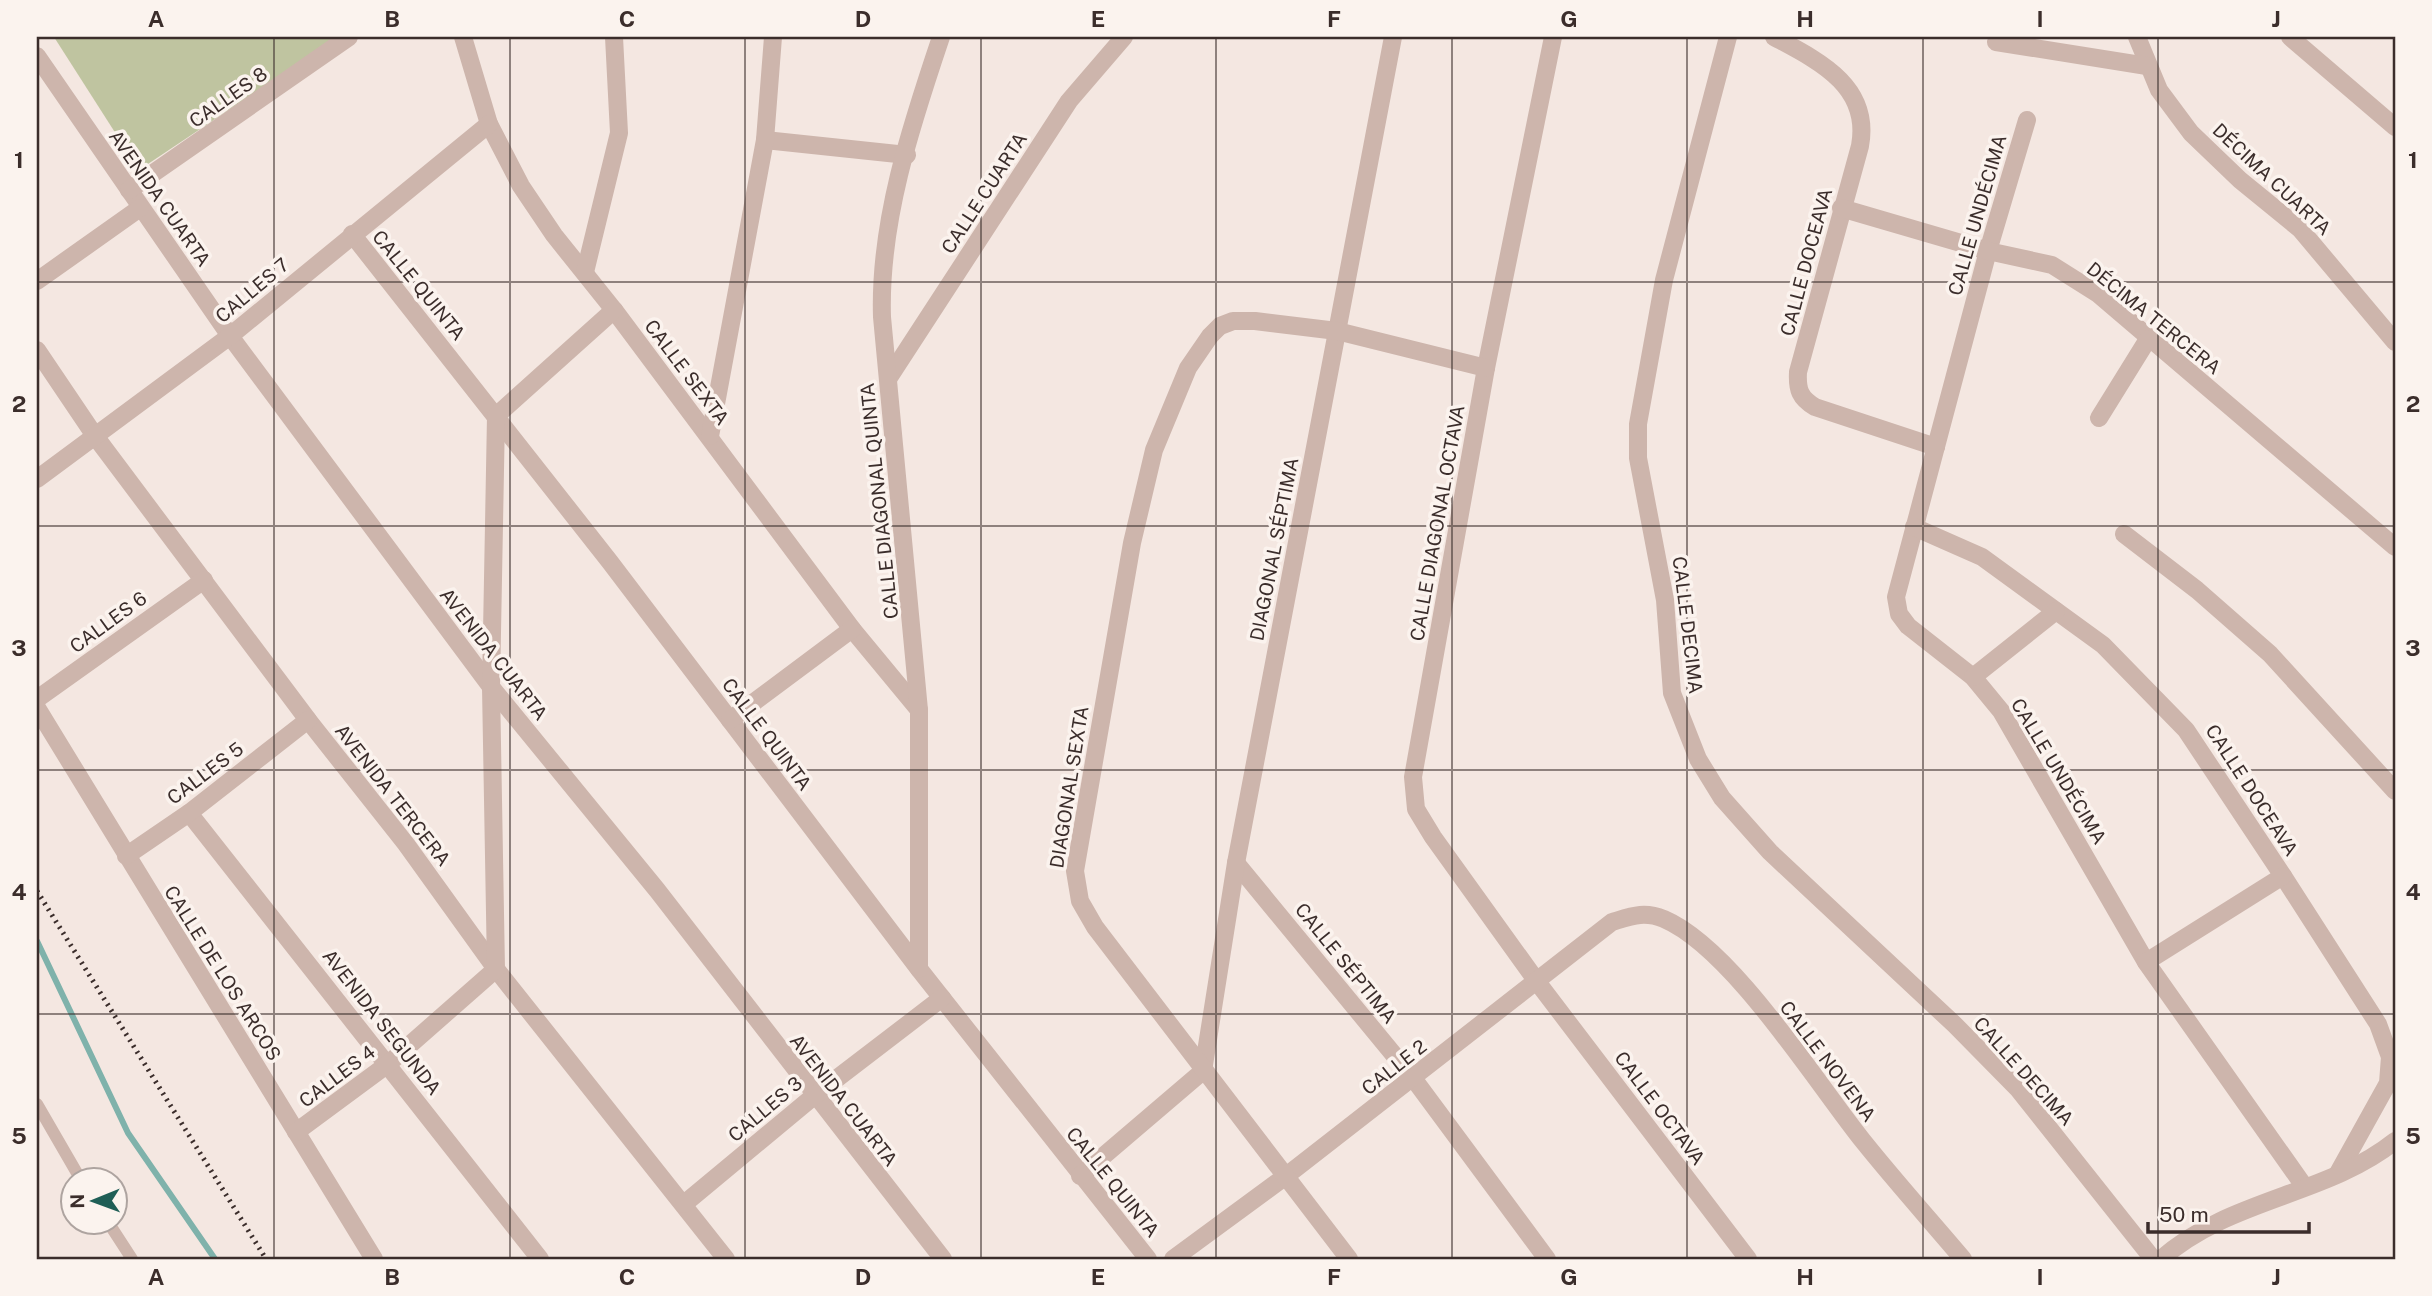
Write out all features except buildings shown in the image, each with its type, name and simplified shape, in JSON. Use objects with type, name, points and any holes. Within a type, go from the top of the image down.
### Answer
[{"type":"street","name":"CALLES 8","points":[[129,190],[349,37]]},
{"type":"street","name":"CALLE SEXTA","points":[[463,37],[489,124],[521,186],[554,235],[710,436],[852,629],[919,710]]},
{"type":"street","points":[[585,272],[619,134],[614,37]]},
{"type":"street","points":[[710,436],[765,140],[773,37]]},
{"type":"street","name":"CALLE DIAGONAL QUINTA","points":[[919,969],[919,710],[881,275],[889,223],[942,37]]},
{"type":"street","name":"CALLE CUARTA","points":[[888,379],[1069,101],[1124,37]]},
{"type":"street","name":"DIAGONAL SÉPTIMA","points":[[1203,1071],[1236,863],[1393,37]]},
{"type":"street","name":"CALLE DIAGONAL OCTAVA","points":[[1538,982],[1433,837],[1416,808],[1413,777],[1486,368],[1553,37]]},
{"type":"street","name":"CALLE DECIMA","points":[[1728,37],[1664,280],[1638,424],[1639,458],[1665,600],[1672,693],[1698,759],[1722,798],[1770,852],[1955,1025],[2018,1089],[2153,1259]]},
{"type":"street","name":"CALLE DOCEAVA","points":[[1774,37],[1822,62],[1851,94],[1863,114],[1860,146],[1798,372],[1797,386],[1802,399],[1815,407],[1936,447]]},
{"type":"street","name":"DÉCIMA CUARTA","points":[[2137,37],[2159,90],[2191,133],[2239,180],[2300,229],[2395,342]]},
{"type":"street","points":[[2290,37],[2395,127]]},
{"type":"street","points":[[1996,41],[2147,66]]},
{"type":"street","name":"AVENIDA CUARTA","points":[[37,56],[230,336],[491,687],[657,890],[814,1096],[943,1259]]},
{"type":"street","name":"CALLE UNDÉCIMA","points":[[2027,120],[1988,251],[1914,527],[1896,597],[1899,614],[1908,626],[1973,677],[2001,711],[2146,962],[2304,1186]]},
{"type":"street","name":"CALLES 7","points":[[37,479],[230,336],[489,124]]},
{"type":"street","points":[[765,140],[907,155]]},
{"type":"street","points":[[37,281],[140,208]]},
{"type":"street","name":"DÉCIMA TERCERA","points":[[1841,208],[1988,251],[2052,265],[2098,294],[2395,547]]},
{"type":"street","name":"CALLE QUINTA","points":[[352,234],[496,416],[919,969],[1148,1259]]},
{"type":"street","points":[[496,969],[491,687],[496,416],[614,310]]},
{"type":"street","name":"DIAGONAL SEXTA","points":[[1349,1259],[1095,927],[1080,901],[1075,871],[1132,543],[1154,450],[1188,368],[1210,336],[1220,326],[1233,321],[1337,331],[1486,368]]},
{"type":"street","points":[[2099,418],[2148,339]]},
{"type":"street","name":"AVENIDA TERCERA","points":[[37,350],[95,436],[308,720],[406,844],[496,969],[726,1259]]},
{"type":"street","name":"CALLE DOCEAVA","points":[[1914,527],[1982,557],[2103,645],[2186,730],[2283,876],[2378,1024],[2390,1057],[2388,1083],[2338,1173]]},
{"type":"street","points":[[2124,534],[2197,590],[2270,654],[2395,791]]},
{"type":"street","name":"CALLES 6","points":[[37,699],[204,580]]},
{"type":"street","points":[[1973,677],[2056,611]]},
{"type":"street","points":[[730,720],[852,629]]},
{"type":"street","name":"CALLE DE LOS ARCOS","points":[[37,708],[374,1259]]},
{"type":"street","name":"CALLES 5","points":[[126,856],[189,813],[308,720]]},
{"type":"street","name":"AVENIDA SEGUNDA","points":[[189,813],[540,1259]]},
{"type":"street","name":"CALLE SÉPTIMA","points":[[1236,863],[1413,1078],[1547,1259]]},
{"type":"street","points":[[2146,962],[2283,876]]},
{"type":"street","name":"CALLE 2","points":[[1173,1259],[1286,1176],[1612,922],[1642,913]]},
{"type":"street","name":"CALLE NOVENA","points":[[1642,913],[1664,919],[1688,933],[1723,966],[1769,1017],[1863,1141],[1963,1259]]},
{"type":"street","name":"CALLES 4","points":[[296,1132],[388,1064],[496,969]]},
{"type":"street","name":"CALLE OCTAVA","points":[[1538,982],[1748,1259]]},
{"type":"street","name":"CALLES 3","points":[[684,1204],[814,1096],[942,998]]},
{"type":"street","points":[[1080,1176],[1203,1071]]},
{"type":"street","points":[[2161,1259],[2184,1239],[2213,1222],[2338,1173],[2383,1151],[2395,1141]]},
{"type":"lane","points":[[37,1104],[73,1166]]},
{"type":"lane","points":[[117,1236],[132,1259]]},
{"type":"green space","points":[[54,37],[338,37],[139,170]]},
{"type":"waterway","points":[[37,941],[128,1133],[215,1259]]},
{"type":"railway","points":[[37,891],[266,1259]]}]
